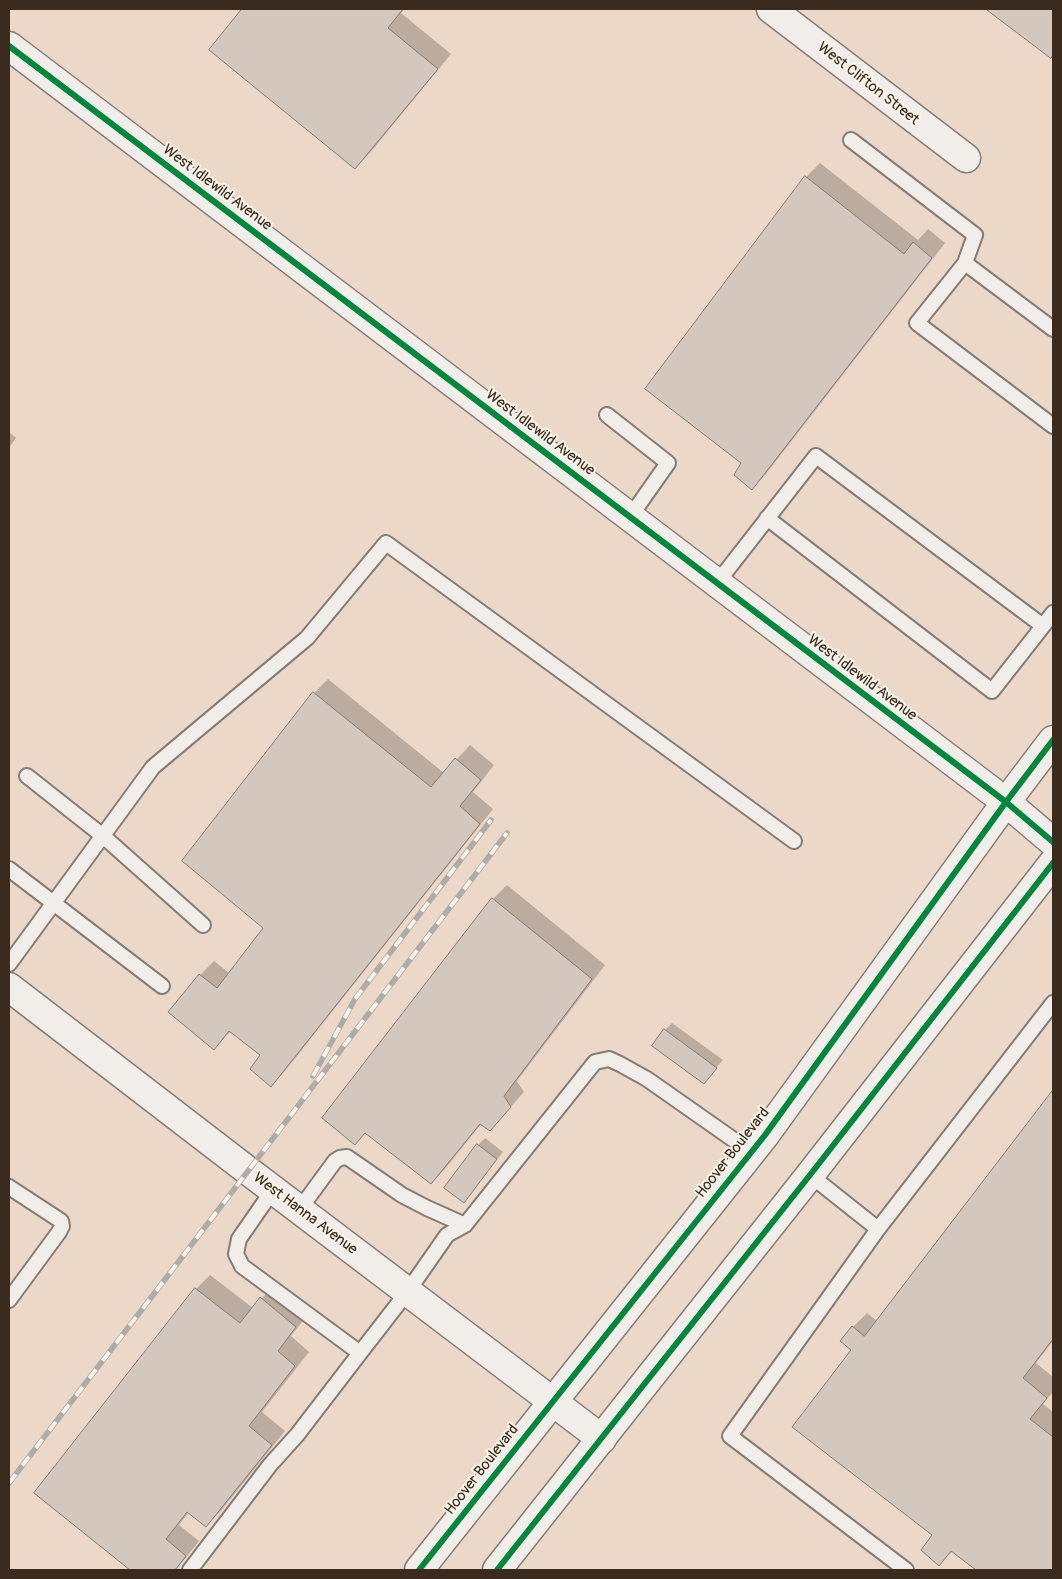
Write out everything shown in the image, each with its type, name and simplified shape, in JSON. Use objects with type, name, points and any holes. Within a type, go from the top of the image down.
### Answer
[{"type":"street","name":"West Clifton Street","points":[[771,9],[966,158]]},
{"type":"street","name":"West Idlewild Avenue","points":[[9,46],[1006,802],[1053,842]]},
{"type":"street","name":"Hoover Boulevard","points":[[419,1570],[751,1152],[1053,740]]},
{"type":"street","points":[[497,1570],[810,1175],[1053,863]]},
{"type":"street","name":"West Hanna Avenue","points":[[9,988],[602,1439]]},
{"type":"lane","points":[[851,140],[975,235],[965,263],[917,323],[1053,426]]},
{"type":"lane","points":[[965,263],[1053,329]]},
{"type":"lane","points":[[607,415],[668,463],[630,517]]},
{"type":"lane","points":[[717,583],[816,456],[1043,626]]},
{"type":"lane","points":[[767,518],[992,691],[1053,613]]},
{"type":"lane","points":[[9,964],[153,767],[307,638],[386,543],[794,841]]},
{"type":"lane","points":[[27,776],[103,836],[203,925]]},
{"type":"lane","points":[[9,869],[162,986]]},
{"type":"lane","points":[[906,1570],[730,1436],[878,1228],[1053,1003]]},
{"type":"lane","points":[[190,1570],[270,1465],[297,1435],[408,1292],[447,1235],[465,1225],[595,1062],[609,1059],[647,1079],[751,1152]]},
{"type":"lane","points":[[299,1210],[335,1161],[347,1157],[402,1195],[465,1225]]},
{"type":"lane","points":[[810,1175],[878,1228]]},
{"type":"lane","points":[[9,1187],[61,1221],[62,1226],[60,1232],[9,1300]]},
{"type":"lane","points":[[273,1190],[239,1239],[236,1254],[242,1266],[360,1353]]},
{"type":"shaded area","points":[[9,9],[1053,9],[1053,1570],[9,1570]]},
{"type":"building","points":[[242,9],[403,9],[388,28],[438,69],[355,169],[209,50]]},
{"type":"building","points":[[986,9],[1053,9],[1053,55],[1051,58]]},
{"type":"building","points":[[805,176],[904,254],[913,242],[932,258],[752,490],[734,475],[741,463],[645,389]]},
{"type":"building","points":[[313,692],[431,787],[455,758],[481,780],[460,806],[480,824],[271,1087],[250,1069],[260,1055],[229,1031],[214,1050],[168,1012],[199,974],[217,988],[263,928],[182,861]]},
{"type":"building","points":[[492,898],[592,979],[504,1096],[511,1107],[490,1131],[480,1124],[431,1184],[365,1133],[355,1145],[322,1118]]},
{"type":"building","points":[[664,1029],[717,1068],[704,1084],[652,1046]]},
{"type":"building","points":[[1053,1090],[1053,1339],[1023,1378],[1047,1398],[1030,1419],[1053,1437],[1053,1570],[976,1570],[951,1551],[939,1566],[921,1550],[932,1535],[792,1427],[851,1350],[840,1341],[852,1326],[864,1336]]},
{"type":"building","points":[[477,1144],[497,1159],[464,1203],[444,1188]]},
{"type":"building","points":[[195,1288],[240,1323],[260,1297],[296,1327],[278,1351],[295,1366],[249,1426],[272,1445],[206,1527],[187,1512],[166,1539],[186,1556],[175,1570],[130,1570],[34,1493]]},
{"type":"railway","points":[[313,1076],[355,999],[491,820]]},
{"type":"railway","points":[[9,1483],[507,833]]},
{"type":"cycle path","points":[[9,46],[1006,802],[1053,842]]},
{"type":"cycle path","points":[[419,1570],[765,1135],[1053,740]]},
{"type":"cycle path","points":[[497,1570],[810,1175],[1053,863]]}]
